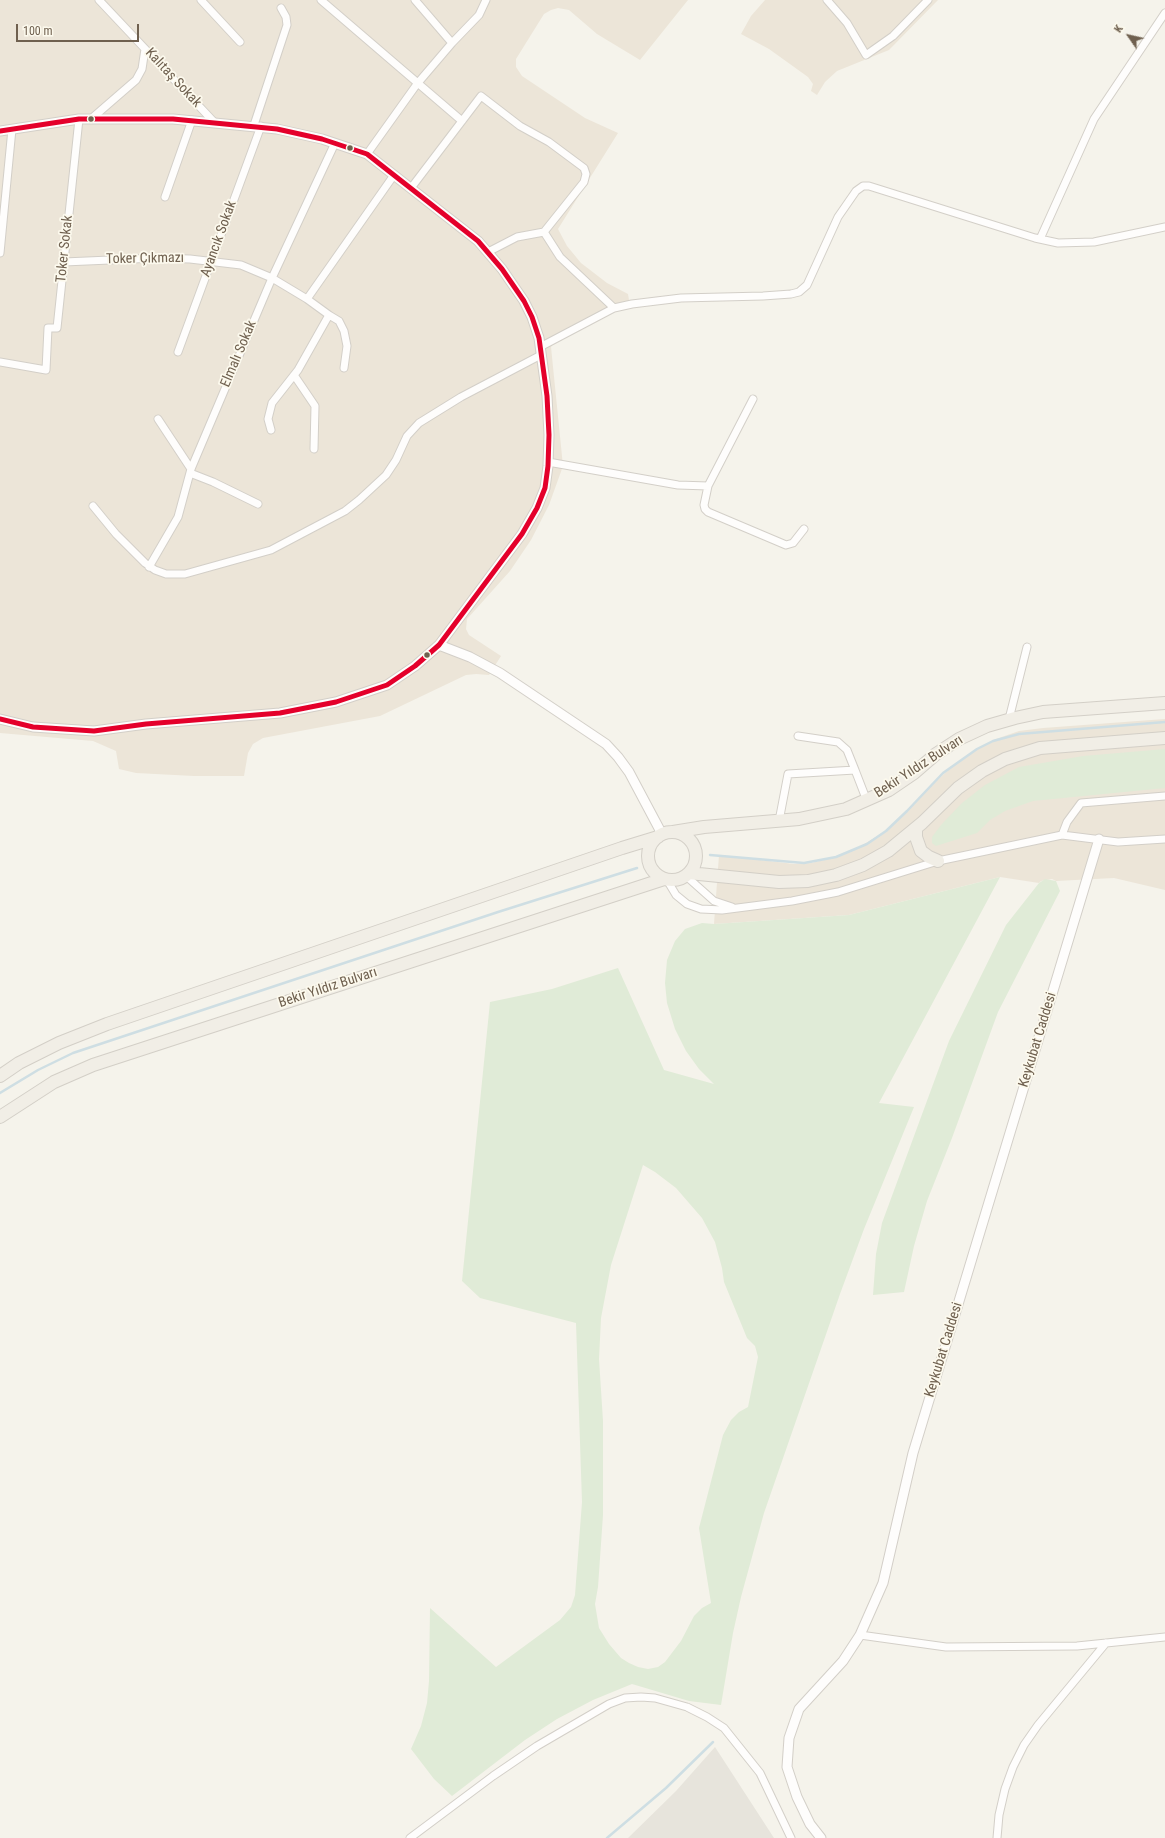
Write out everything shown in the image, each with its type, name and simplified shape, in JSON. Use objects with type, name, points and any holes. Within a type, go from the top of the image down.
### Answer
[{"type":"main road","name":"Bekir Yıldız Bulvarı","points":[[0,1076],[19,1063],[58,1042],[106,1024],[664,834],[704,827],[779,820],[831,813],[867,801],[901,782],[936,754],[959,739],[987,726],[1043,712],[1165,704]]},
{"type":"main road","points":[[687,875],[779,882],[822,879],[850,870],[876,858],[897,844],[970,779],[994,764],[1016,755],[1040,748],[1165,738]]},
{"type":"main road","points":[[916,828],[916,838],[921,850],[929,857],[938,861]]},
{"type":"main road","points":[[664,834],[683,834],[694,846],[696,862],[687,875],[678,880],[666,879],[653,871],[649,861],[649,850],[664,834]]},
{"type":"main road","name":"Bekir Yıldız Bulvarı","points":[[0,1117],[54,1082],[93,1065],[666,879]]},
{"type":"street","name":"Kalıtaş Sokak","points":[[99,0],[214,122]]},
{"type":"street","points":[[201,0],[240,42]]},
{"type":"street","points":[[321,0],[417,84],[462,121]]},
{"type":"street","points":[[415,0],[452,43]]},
{"type":"street","points":[[367,154],[417,84],[452,43],[479,15],[486,0]]},
{"type":"street","points":[[827,0],[847,23],[866,55],[893,36],[928,0]]},
{"type":"street","name":"Ayancık Sokak","points":[[178,352],[258,126],[287,25],[286,17],[281,8]]},
{"type":"street","points":[[1040,239],[1094,119],[1165,13]]},
{"type":"street","points":[[91,119],[136,80],[144,62],[145,48]]},
{"type":"street","points":[[411,188],[480,96],[520,126],[549,142],[584,168],[586,174],[584,182],[544,232],[517,237],[488,252]]},
{"type":"street","points":[[0,131],[79,119],[173,118],[258,126],[300,133],[367,154],[478,241],[511,281],[528,307],[536,328],[541,351],[548,414],[548,462],[545,488],[532,518],[522,534],[439,645],[415,666],[387,685],[336,702],[280,713],[146,724],[94,731],[33,727],[0,718]]},
{"type":"street","name":"Toker Sokak","points":[[0,362],[46,370],[48,328],[57,328],[79,119]]},
{"type":"street","points":[[165,197],[192,120]]},
{"type":"street","points":[[0,253],[12,129]]},
{"type":"street","name":"Elmalı Sokak","points":[[149,567],[178,517],[190,471],[272,278],[335,143]]},
{"type":"street","points":[[307,299],[394,175]]},
{"type":"street","points":[[92,506],[116,534],[149,567],[166,574],[179,575],[271,550],[345,511],[376,486],[386,475],[396,460],[407,436],[419,423],[467,393],[614,308],[660,300],[695,297],[764,296],[799,292],[807,285],[838,217],[858,189],[866,186],[1040,239],[1058,243],[1081,243],[1165,227]]},
{"type":"street","points":[[544,232],[560,257],[614,308]]},
{"type":"street","name":"Toker Çıkmazı","points":[[64,262],[149,258],[211,260],[241,265],[272,278],[307,299],[339,321],[345,334],[347,353],[344,368]]},
{"type":"street","points":[[271,430],[268,418],[272,403],[294,375],[330,315]]},
{"type":"street","points":[[294,375],[315,406],[314,449]]},
{"type":"street","points":[[753,399],[708,486],[704,505],[708,512],[786,545],[793,543],[804,529]]},
{"type":"street","points":[[158,419],[190,471],[258,504]]},
{"type":"street","points":[[548,462],[678,484],[708,486]]},
{"type":"street","points":[[439,645],[470,657],[500,673],[603,741],[630,772],[664,834]]},
{"type":"street","points":[[1008,720],[1027,648]]},
{"type":"street","points":[[798,736],[838,742],[847,750],[867,801]]},
{"type":"street","points":[[779,820],[788,774],[855,770]]},
{"type":"street","points":[[1062,835],[1067,822],[1081,803],[1165,796]]},
{"type":"street","points":[[666,879],[676,895],[694,907],[716,910],[792,901],[838,892],[938,861],[1062,835],[1132,842],[1165,839]]},
{"type":"street","name":"Keykubat Caddesi","points":[[821,1838],[810,1824],[797,1797],[787,1767],[788,1738],[800,1709],[843,1661],[860,1635],[883,1582],[913,1453],[1099,839]]},
{"type":"street","points":[[687,875],[714,901],[725,906],[736,908]]},
{"type":"street","points":[[860,1635],[946,1647],[1077,1646],[1165,1637]]},
{"type":"street","points":[[997,1838],[999,1815],[1005,1789],[1021,1751],[1038,1725],[1106,1643]]},
{"type":"street","points":[[410,1838],[493,1776],[537,1746],[609,1704],[625,1698],[641,1697],[655,1698],[687,1708],[708,1717],[724,1728],[760,1773],[792,1838]]},
{"type":"shaded area","points":[[0,0],[688,0],[640,60],[597,34],[569,10],[558,8],[544,14],[516,59],[516,67],[522,76],[585,118],[618,133],[558,229],[567,246],[581,263],[607,283],[628,294],[630,306],[608,313],[553,344],[551,347],[563,466],[549,505],[531,540],[510,571],[467,619],[466,629],[469,635],[501,656],[489,675],[466,675],[380,716],[263,738],[253,744],[248,753],[244,776],[194,776],[136,773],[119,769],[116,751],[93,741],[0,733]]},
{"type":"shaded area","points":[[765,0],[938,0],[889,50],[837,71],[825,82],[817,95],[811,91],[813,84],[808,77],[769,49],[741,34],[751,16]]},
{"type":"shaded area","points":[[1165,719],[1165,890],[1114,878],[1056,881],[1052,879],[1041,881],[1039,883],[1000,877],[849,915],[714,924],[719,855],[794,864],[811,863],[832,858],[856,849],[887,830],[956,763],[975,750],[996,739],[1019,731],[1043,728]]},
{"type":"shaded area","points":[[715,1747],[774,1838],[628,1838],[676,1791]]},
{"type":"green space","points":[[1165,749],[1165,788],[1033,801],[1005,811],[990,820],[977,833],[936,846],[932,843],[932,837],[941,825],[962,803],[985,785],[1019,767],[1083,756]]},
{"type":"green space","points":[[1000,877],[879,1103],[914,1107],[864,1229],[764,1513],[741,1597],[733,1633],[721,1705],[689,1701],[632,1684],[593,1700],[557,1719],[525,1740],[452,1796],[434,1779],[411,1749],[421,1726],[427,1703],[429,1681],[430,1608],[496,1667],[560,1620],[571,1607],[575,1595],[582,1502],[576,1323],[480,1298],[462,1281],[490,1002],[552,989],[618,968],[664,1070],[714,1084],[699,1069],[686,1051],[675,1029],[667,1003],[665,983],[667,960],[675,941],[685,929],[702,923],[714,924],[849,915]],"holes":[[[643,1165],[676,1188],[702,1218],[715,1242],[724,1282],[747,1338],[755,1346],[758,1357],[748,1407],[739,1412],[731,1420],[723,1435],[699,1528],[711,1603],[702,1608],[694,1616],[681,1641],[665,1662],[658,1667],[648,1669],[638,1667],[621,1658],[609,1644],[599,1628],[595,1604],[598,1587],[603,1515],[603,1421],[599,1359],[601,1318],[611,1265]]]},
{"type":"green space","points":[[1045,879],[1056,881],[1060,891],[998,1012],[952,1138],[927,1201],[914,1246],[904,1292],[873,1295],[876,1254],[882,1223],[949,1041],[1006,925],[1039,883]]},
{"type":"waterway","points":[[710,855],[804,863],[836,857],[867,844],[886,831],[943,773],[977,749],[993,741],[1019,734],[1165,722]]},
{"type":"waterway","points":[[0,1093],[38,1070],[73,1053],[498,912],[637,868]]},
{"type":"waterway","points":[[607,1838],[666,1788],[713,1742]]},
{"type":"transit line","points":[[0,131],[79,119],[173,119],[277,129],[322,139],[367,154],[478,241],[502,269],[524,301],[532,317],[539,338],[547,396],[549,435],[548,466],[545,488],[537,508],[522,534],[439,645],[415,666],[387,685],[336,702],[280,713],[146,724],[94,731],[33,727],[0,719]]}]
